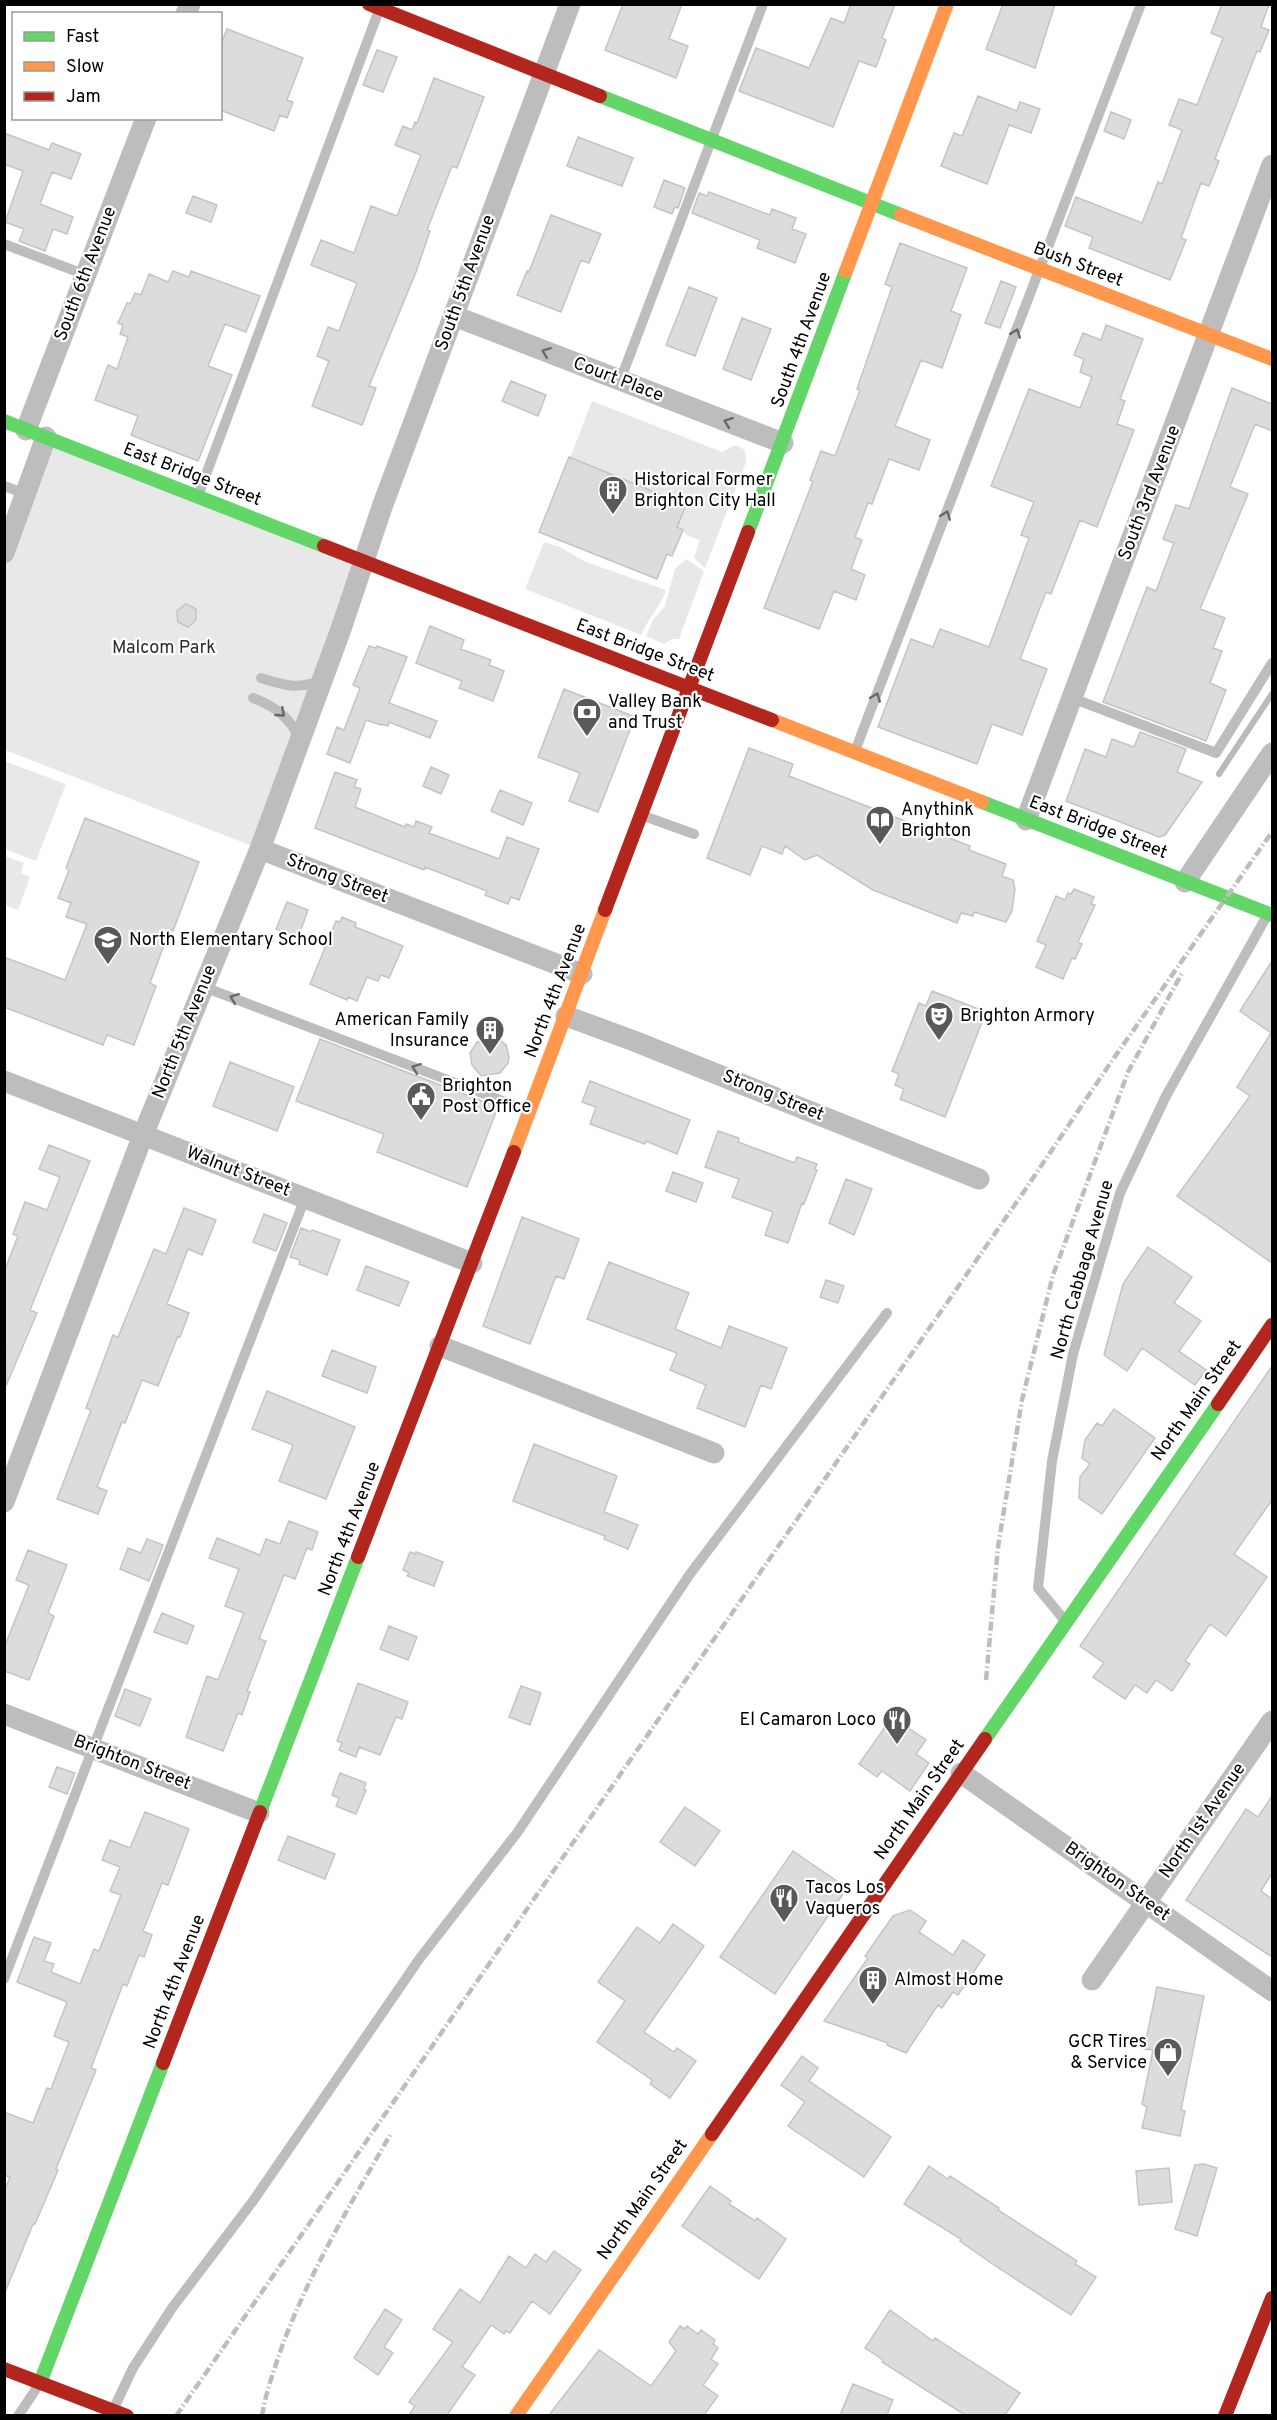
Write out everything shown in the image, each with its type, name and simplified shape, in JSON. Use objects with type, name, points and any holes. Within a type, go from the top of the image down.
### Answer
[{"type":"street","name":"South 5th Avenue","points":[[364,562],[382,507],[570,4]]},
{"type":"street","name":"South 4th Avenue","points":[[690,687],[947,4]]},
{"type":"street","name":"Bush Street","points":[[377,6],[871,204],[1272,359]]},
{"type":"street","name":"South 6th Avenue","points":[[4,553],[26,494],[36,434],[86,275],[145,120]]},
{"type":"street","name":"South 3rd Avenue","points":[[1026,820],[1272,165]]},
{"type":"street","name":"Court Place","points":[[454,316],[783,443]]},
{"type":"street","name":"East Bridge Street","points":[[4,422],[1270,914]]},
{"type":"street","name":"North 5th Avenue","points":[[4,1502],[143,1135],[260,849],[364,562]]},
{"type":"street","name":"North 4th Avenue","points":[[40,2383],[472,1263],[690,687]]},
{"type":"street","points":[[1185,882],[1272,753]]},
{"type":"street","name":"Strong Street","points":[[260,849],[582,974]]},
{"type":"street","name":"Strong Street","points":[[566,1016],[645,1045],[979,1179]]},
{"type":"street","name":"Walnut Street","points":[[4,1082],[472,1263]]},
{"type":"street","name":"North Main Street","points":[[516,2415],[1272,1325]]},
{"type":"street","points":[[440,1346],[714,1453]]},
{"type":"street","name":"Brighton Street","points":[[4,1714],[259,1813]]},
{"type":"street","name":"North 1st Avenue","points":[[1092,1980],[1272,1721]]},
{"type":"street","name":"Brighton Street","points":[[961,1773],[1272,1992]]},
{"type":"street","points":[[1225,2415],[1272,2298]]},
{"type":"street","points":[[4,2369],[127,2415]]},
{"type":"lane","points":[[620,381],[763,4]]},
{"type":"lane","points":[[855,751],[1141,4]]},
{"type":"lane","points":[[197,497],[377,6]]},
{"type":"lane","points":[[4,244],[86,275]]},
{"type":"lane","points":[[4,486],[26,494]]},
{"type":"lane","points":[[1072,698],[1216,753],[1272,663]]},
{"type":"lane","points":[[261,678],[288,687],[322,681]]},
{"type":"lane","points":[[253,698],[272,705],[285,715],[300,739]]},
{"type":"lane","points":[[642,815],[694,834]]},
{"type":"lane","name":"North Cabbage Avenue","points":[[1066,1622],[1038,1588],[1052,1461],[1077,1337],[1120,1192],[1166,1096],[1270,914]]},
{"type":"lane","points":[[204,987],[530,1111]]},
{"type":"lane","points":[[4,1979],[306,1198]]},
{"type":"lane","points":[[112,2410],[133,2368],[172,2308],[253,2201],[406,1977],[517,1833],[690,1574],[887,1313]]},
{"type":"lane","points":[[18,2415],[40,2383]]},
{"type":"green space","points":[[592,401],[722,452],[735,445],[745,450],[746,462],[705,568],[694,558],[700,540],[688,536],[677,527],[686,505],[570,458]]},
{"type":"green space","name":"Malcom Park","points":[[46,437],[364,562],[260,849],[5,750],[4,553]]},
{"type":"green space","points":[[544,542],[560,547],[586,562],[666,590],[641,635],[525,589]]},
{"type":"green space","points":[[686,559],[704,571],[679,639],[672,639],[664,644],[646,636],[653,620],[665,606],[675,569]]},
{"type":"green space","points":[[4,761],[66,784],[36,861],[5,849]]},
{"type":"green space","points":[[4,856],[24,863],[21,873],[30,877],[18,910],[5,905]]},
{"type":"building","points":[[623,4],[682,4],[669,39],[688,46],[676,78],[605,50]]},
{"type":"building","points":[[851,4],[895,4],[882,38],[886,40],[876,67],[859,61],[833,127],[739,91],[756,48],[809,68],[831,18],[844,23]]},
{"type":"building","points":[[1003,4],[1055,4],[1035,68],[986,49]]},
{"type":"building","points":[[1222,4],[1269,4],[1261,27],[1269,30],[1260,52],[1257,51],[1215,159],[1219,161],[1209,186],[1201,183],[1181,238],[1186,240],[1170,280],[1089,248],[1093,237],[1065,226],[1076,197],[1142,223],[1158,182],[1162,184],[1182,130],[1169,125],[1179,99],[1197,105],[1223,38],[1211,33]]},
{"type":"building","points":[[227,29],[303,58],[287,100],[293,102],[287,118],[280,115],[274,131],[222,111],[222,41]]},
{"type":"building","points":[[377,50],[397,57],[383,92],[363,85]]},
{"type":"building","points":[[434,78],[484,97],[457,168],[452,166],[427,230],[430,231],[416,272],[369,386],[376,388],[362,425],[312,406],[329,361],[317,356],[328,327],[339,331],[357,283],[311,265],[321,240],[354,253],[371,206],[397,216],[421,155],[395,145],[403,126],[412,130],[415,122],[417,123]]},
{"type":"building","points":[[978,96],[1017,111],[1020,102],[1040,109],[1031,133],[1009,125],[987,184],[941,166],[954,133],[962,136]]},
{"type":"building","points":[[1111,112],[1131,120],[1124,139],[1104,131]]},
{"type":"building","points":[[4,133],[49,150],[52,143],[81,154],[71,179],[52,172],[40,204],[73,217],[67,234],[53,229],[45,251],[19,241],[24,229],[5,222],[23,171],[4,164]]},
{"type":"building","points":[[578,137],[633,158],[622,186],[567,166]]},
{"type":"building","points":[[664,180],[685,188],[678,208],[675,207],[672,214],[654,207]]},
{"type":"building","points":[[709,192],[770,215],[772,209],[796,218],[792,229],[806,234],[795,263],[757,248],[760,240],[692,213],[699,193],[707,196]]},
{"type":"building","points":[[193,196],[217,205],[211,222],[186,213]]},
{"type":"building","points":[[551,215],[601,234],[589,263],[581,260],[561,312],[517,295],[527,271],[529,272]]},
{"type":"building","points":[[900,243],[967,268],[951,311],[961,315],[942,368],[921,360],[895,426],[930,440],[919,470],[889,459],[872,504],[868,503],[855,537],[862,540],[851,569],[865,575],[856,600],[834,591],[819,629],[764,608],[813,481],[810,480],[821,451],[835,456],[860,390],[857,389],[892,287],[885,284]]},
{"type":"building","points":[[173,271],[189,277],[191,271],[260,296],[246,332],[225,324],[208,366],[232,375],[198,461],[131,435],[138,416],[95,400],[108,365],[117,369],[128,337],[120,334],[123,325],[118,323],[127,303],[130,304],[135,293],[141,295],[149,274],[168,282]]},
{"type":"building","points":[[1001,281],[1016,287],[1000,328],[985,323]]},
{"type":"building","points":[[689,287],[717,298],[695,356],[666,345]]},
{"type":"building","points":[[742,318],[771,329],[751,380],[723,369]]},
{"type":"building","points":[[1106,325],[1143,339],[1120,399],[1125,401],[1117,424],[1134,430],[1097,527],[1080,520],[1051,594],[1046,592],[1020,659],[1047,669],[1022,735],[992,724],[977,764],[878,727],[911,639],[933,647],[940,629],[989,647],[1029,538],[1021,535],[1034,502],[991,486],[1029,389],[1080,408],[1092,377],[1080,372],[1084,359],[1074,355],[1083,333],[1101,340]]},
{"type":"building","points":[[511,381],[546,395],[538,416],[502,401]]},
{"type":"building","points":[[1232,388],[1272,404],[1272,431],[1255,424],[1230,487],[1248,494],[1200,609],[1225,618],[1213,648],[1222,651],[1210,683],[1226,690],[1206,741],[1103,702],[1147,587],[1156,591],[1174,543],[1163,539],[1176,505],[1189,509]]},
{"type":"building","name":"Historical Former Brighton City Hall","points":[[569,457],[686,505],[677,527],[683,530],[672,556],[667,554],[657,579],[539,532]]},
{"type":"building","points":[[186,604],[196,609],[196,620],[188,627],[178,622],[177,611]]},
{"type":"building","points":[[430,626],[464,640],[461,649],[491,660],[489,665],[504,671],[493,701],[459,688],[462,681],[416,663]]},
{"type":"building","points":[[369,646],[376,648],[377,646],[407,657],[389,703],[437,721],[430,738],[389,722],[388,726],[366,720],[350,763],[327,754],[337,727],[344,730],[360,688],[353,685]]},
{"type":"building","name":"Valley Bank and Trust","points":[[564,689],[635,717],[598,812],[569,801],[580,773],[538,757]]},
{"type":"building","points":[[1140,732],[1186,749],[1177,772],[1202,782],[1165,835],[1159,837],[1066,801],[1085,749],[1106,757],[1112,739],[1134,747]]},
{"type":"building","name":"Anythink Brighton","points":[[749,748],[793,764],[789,776],[970,846],[969,850],[1006,864],[1002,876],[1013,880],[1015,889],[1012,911],[1006,922],[974,912],[973,916],[961,913],[957,923],[873,890],[817,855],[805,860],[785,846],[782,854],[762,846],[750,875],[707,858]]},
{"type":"building","points":[[431,767],[449,775],[441,794],[423,786]]},
{"type":"building","points":[[335,772],[357,780],[354,787],[361,789],[355,807],[405,827],[406,824],[414,827],[416,821],[432,827],[429,833],[499,859],[507,837],[539,849],[519,900],[511,897],[508,904],[485,895],[487,891],[425,867],[424,870],[315,828]]},
{"type":"building","points":[[500,790],[532,803],[523,825],[491,811]]},
{"type":"building","points":[[85,818],[199,862],[173,931],[170,929],[150,983],[156,986],[134,1045],[107,1035],[103,1045],[4,1007],[4,957],[65,980],[87,924],[66,917],[71,903],[58,898],[69,870],[66,868]]},
{"type":"building","points":[[1074,889],[1094,897],[1091,904],[1095,905],[1078,942],[1082,944],[1075,959],[1072,958],[1063,979],[1036,967],[1046,945],[1037,941],[1056,896],[1065,900],[1068,893],[1071,894]]},
{"type":"building","points":[[287,902],[308,910],[298,938],[276,929]]},
{"type":"building","points":[[342,917],[356,923],[355,927],[403,946],[389,978],[381,975],[378,981],[367,977],[357,1001],[348,997],[347,1000],[310,984],[336,921],[340,922]]},
{"type":"building","points":[[1272,961],[1272,1263],[1177,1196],[1250,1096],[1237,1087],[1271,1033],[1240,1011]]},
{"type":"building","name":"Brighton Armory","points":[[932,991],[986,1012],[945,1117],[900,1099],[904,1089],[895,1085],[899,1074],[892,1071],[919,1003],[926,1006]]},
{"type":"building","name":"American Family Insurance","points":[[489,1037],[506,1045],[508,1063],[500,1073],[481,1076],[472,1065],[470,1053],[477,1042]]},
{"type":"building","name":"Brighton Post Office","points":[[320,1039],[498,1107],[467,1187],[377,1152],[384,1134],[296,1101]]},
{"type":"building","points":[[230,1062],[294,1087],[277,1131],[213,1106]]},
{"type":"building","points":[[590,1081],[690,1120],[677,1154],[646,1141],[645,1144],[590,1124],[596,1107],[582,1102]]},
{"type":"building","points":[[718,1131],[739,1138],[738,1142],[792,1162],[795,1162],[797,1157],[817,1164],[815,1169],[817,1170],[788,1243],[765,1235],[773,1212],[732,1197],[739,1179],[705,1167]]},
{"type":"building","points":[[49,1145],[90,1161],[30,1310],[37,1313],[6,1386],[4,1272],[18,1236],[13,1234],[25,1202],[47,1210],[60,1177],[39,1169]]},
{"type":"building","points":[[673,1172],[703,1183],[696,1202],[666,1191]]},
{"type":"building","points":[[846,1179],[872,1189],[854,1235],[829,1223]]},
{"type":"building","points":[[184,1208],[216,1220],[202,1255],[188,1249],[167,1304],[189,1313],[158,1386],[142,1380],[125,1423],[122,1422],[97,1487],[107,1491],[98,1514],[57,1499],[91,1410],[86,1408],[113,1335],[118,1337],[154,1249],[166,1254]]},
{"type":"building","points":[[264,1214],[287,1223],[276,1251],[253,1242]]},
{"type":"building","points":[[522,1217],[579,1239],[564,1279],[556,1276],[530,1344],[483,1326]]},
{"type":"building","points":[[301,1228],[340,1240],[327,1275],[299,1264],[300,1260],[290,1257]]},
{"type":"building","points":[[1148,1247],[1192,1277],[1174,1303],[1201,1321],[1179,1351],[1206,1370],[1195,1385],[1142,1348],[1127,1371],[1104,1355],[1123,1284]]},
{"type":"building","points":[[609,1262],[689,1293],[675,1329],[721,1348],[729,1326],[787,1348],[771,1389],[761,1385],[745,1427],[697,1408],[706,1385],[670,1370],[677,1353],[587,1319]]},
{"type":"building","points":[[366,1266],[409,1282],[399,1306],[357,1290]]},
{"type":"building","points":[[826,1280],[844,1286],[838,1303],[820,1297]]},
{"type":"building","points":[[332,1350],[376,1367],[367,1393],[322,1376]]},
{"type":"building","points":[[1272,1366],[1272,1500],[1234,1554],[1267,1577],[1226,1636],[1210,1624],[1185,1661],[1190,1664],[1172,1691],[1156,1680],[1147,1693],[1135,1685],[1125,1699],[1093,1677],[1104,1663],[1080,1646]]},
{"type":"building","points":[[267,1391],[355,1427],[326,1499],[279,1481],[293,1445],[252,1429]]},
{"type":"building","points":[[1114,1409],[1155,1438],[1102,1514],[1079,1498],[1080,1477],[1090,1464],[1082,1458],[1085,1440],[1097,1423],[1102,1426]]},
{"type":"building","points":[[534,1444],[617,1476],[604,1512],[638,1525],[628,1549],[604,1539],[605,1536],[513,1501]]},
{"type":"building","points":[[289,1521],[318,1532],[312,1550],[307,1548],[295,1579],[284,1575],[259,1639],[266,1641],[247,1691],[250,1692],[242,1715],[238,1713],[223,1751],[186,1737],[207,1676],[218,1680],[244,1613],[225,1606],[239,1569],[209,1558],[217,1538],[260,1555],[266,1539],[280,1544]]},
{"type":"building","points":[[147,1539],[163,1545],[149,1581],[120,1569],[128,1548],[141,1553]]},
{"type":"building","points":[[28,1550],[67,1565],[48,1613],[54,1616],[29,1680],[4,1671],[4,1648],[29,1585],[16,1580]]},
{"type":"building","points":[[410,1552],[443,1562],[434,1586],[407,1576],[409,1573],[403,1570]]},
{"type":"building","points":[[162,1613],[194,1626],[187,1644],[154,1632]]},
{"type":"building","points":[[389,1626],[417,1637],[408,1660],[380,1649]]},
{"type":"building","points":[[358,1683],[408,1702],[402,1719],[396,1717],[380,1755],[359,1747],[356,1757],[339,1750],[342,1743],[337,1741]]},
{"type":"building","points":[[521,1686],[541,1693],[530,1725],[509,1717]]},
{"type":"building","points":[[125,1689],[151,1699],[140,1726],[115,1716]]},
{"type":"building","name":"El Camaron Loco","points":[[892,1717],[926,1740],[916,1754],[929,1763],[910,1791],[882,1771],[877,1777],[859,1764]]},
{"type":"building","points":[[57,1767],[75,1773],[67,1794],[49,1787]]},
{"type":"building","points":[[340,1773],[366,1783],[364,1789],[366,1790],[356,1814],[336,1806],[339,1798],[332,1795]]},
{"type":"building","points":[[1272,1796],[1272,1873],[1261,1891],[1272,1899],[1272,1957],[1186,1900],[1246,1809],[1258,1817]]},
{"type":"building","points":[[685,1807],[720,1831],[695,1866],[660,1842]]},
{"type":"building","points":[[145,1812],[189,1829],[168,1885],[162,1883],[143,1931],[152,1935],[144,1957],[139,1955],[127,1986],[123,1984],[91,2068],[96,2070],[56,2169],[58,2170],[4,2295],[4,2191],[10,2177],[4,2175],[4,2112],[33,2123],[47,2088],[51,2089],[69,2042],[54,2036],[67,2002],[17,1982],[34,1937],[51,1943],[44,1961],[54,1964],[51,1972],[80,1984],[94,1949],[99,1951],[121,1895],[110,1891],[120,1867],[102,1860],[110,1840],[130,1848]]},
{"type":"building","points":[[288,1836],[335,1854],[325,1879],[278,1860]]},
{"type":"building","name":"Tacos Los Vaqueros","points":[[793,1851],[847,1888],[775,1994],[720,1957]]},
{"type":"building","points":[[910,1910],[926,1921],[919,1932],[953,1955],[963,1940],[985,1955],[958,1995],[953,1992],[942,2008],[938,2005],[906,2053],[887,2045],[888,2043],[824,2021],[868,1958],[865,1956],[893,1916]]},
{"type":"building","points":[[673,1924],[704,1946],[644,2032],[674,2052],[677,2048],[696,2061],[670,2098],[650,2084],[652,2080],[597,2042],[625,2001],[598,1982],[637,1927],[660,1943]]},
{"type":"building","name":"GCR Tires & Service","points":[[1157,1987],[1204,1996],[1181,2110],[1185,2111],[1180,2136],[1142,2128],[1147,2107],[1142,2104],[1153,2050],[1144,2049]]},
{"type":"building","points":[[802,2056],[818,2068],[809,2081],[891,2137],[864,2177],[788,2126],[805,2102],[781,2085]]},
{"type":"building","points":[[1204,2164],[1217,2168],[1197,2236],[1175,2229],[1195,2165]]},
{"type":"building","points":[[929,2166],[948,2179],[950,2176],[999,2208],[998,2210],[1077,2261],[1075,2264],[1096,2277],[1071,2315],[994,2265],[960,2241],[961,2239],[904,2204]]},
{"type":"building","points":[[1169,2168],[1172,2202],[1139,2205],[1136,2171]]},
{"type":"building","points":[[710,2186],[731,2201],[729,2204],[755,2221],[757,2218],[786,2239],[759,2279],[682,2226]]},
{"type":"building","points":[[554,2251],[581,2270],[550,2314],[532,2301],[510,2333],[506,2331],[504,2334],[491,2325],[462,2367],[475,2375],[447,2415],[409,2415],[415,2406],[409,2402],[453,2342],[433,2329],[460,2289],[480,2303],[509,2256],[526,2268],[535,2254],[546,2262]]},
{"type":"building","points":[[385,2309],[402,2320],[384,2347],[393,2353],[378,2375],[354,2358]]},
{"type":"building","points":[[890,2310],[933,2341],[935,2338],[1020,2393],[1005,2415],[965,2415],[882,2362],[883,2360],[865,2348]]},
{"type":"building","points":[[680,2326],[685,2329],[687,2326],[698,2334],[701,2330],[715,2340],[713,2344],[718,2348],[711,2359],[718,2364],[703,2385],[718,2396],[704,2415],[549,2415],[599,2350],[651,2386],[676,2351],[669,2342]]},
{"type":"building","points":[[853,2384],[893,2400],[887,2415],[840,2415]]},
{"type":"waterway","points":[[1219,774],[1272,694]]},
{"type":"railway","points":[[176,2416],[1272,832]]},
{"type":"railway","points":[[986,1680],[998,1547],[1022,1400],[1053,1275],[1128,1072],[1182,973]]},
{"type":"railway","points":[[262,2416],[278,2358],[301,2300],[344,2216],[390,2135]]},
{"type":"traffic: fast","points":[[600,96],[901,215]]},
{"type":"traffic: fast","points":[[748,532],[846,271]]},
{"type":"traffic: fast","points":[[4,421],[324,546]]},
{"type":"traffic: fast","points":[[982,802],[1272,915]]},
{"type":"traffic: fast","points":[[985,1739],[1218,1404]]},
{"type":"traffic: fast","points":[[260,1812],[358,1557]]},
{"type":"traffic: fast","points":[[40,2383],[163,2063]]},
{"type":"traffic: slow","points":[[846,271],[947,4]]},
{"type":"traffic: slow","points":[[901,215],[1272,359]]},
{"type":"traffic: slow","points":[[772,720],[982,802]]},
{"type":"traffic: slow","points":[[514,1152],[605,910]]},
{"type":"traffic: slow","points":[[516,2416],[712,2134]]},
{"type":"traffic: jam","points":[[369,4],[600,96]]},
{"type":"traffic: jam","points":[[605,910],[748,532]]},
{"type":"traffic: jam","points":[[324,546],[772,720]]},
{"type":"traffic: jam","points":[[358,1557],[514,1152]]},
{"type":"traffic: jam","points":[[1218,1404],[1272,1325]]},
{"type":"traffic: jam","points":[[712,2134],[985,1739]]},
{"type":"traffic: jam","points":[[163,2063],[260,1812]]},
{"type":"traffic: jam","points":[[1225,2416],[1272,2298]]},
{"type":"traffic: jam","points":[[4,2369],[127,2416]]},
{"type":"place","name":"Historical Former Brighton City Hall","points":[[613,516]]},
{"type":"place","name":"Valley Bank and Trust","points":[[587,738]]},
{"type":"place","name":"Anythink Brighton","points":[[880,846]]},
{"type":"place","name":"North Elementary School","points":[[108,966]]},
{"type":"place","name":"Brighton Armory","points":[[939,1042]]},
{"type":"place","name":"American Family Insurance","points":[[490,1056]]},
{"type":"place","name":"Brighton Post Office","points":[[421,1122]]},
{"type":"place","name":"El Camaron Loco","points":[[897,1746]]},
{"type":"place","name":"Tacos Los Vaqueros","points":[[784,1924]]},
{"type":"place","name":"Almost Home","points":[[873,2006]]},
{"type":"place","name":"GCR Tires & Service","points":[[1168,2078]]}]
